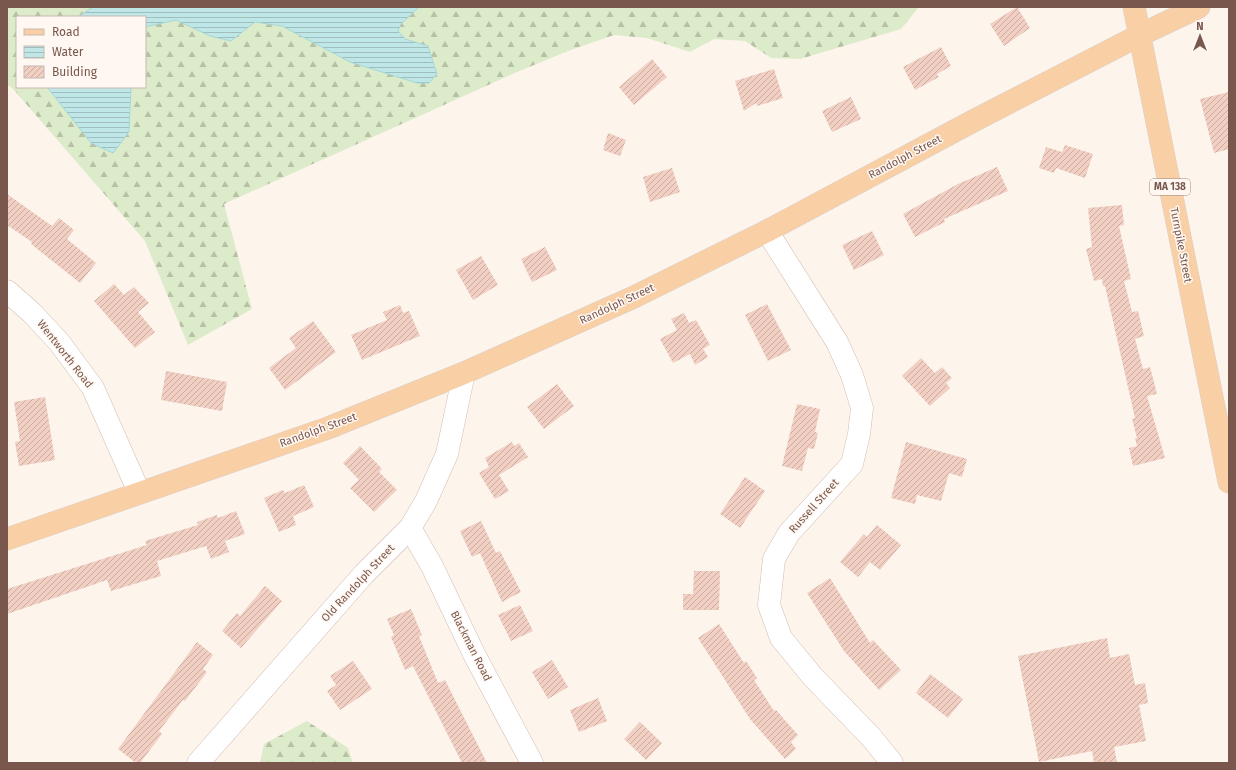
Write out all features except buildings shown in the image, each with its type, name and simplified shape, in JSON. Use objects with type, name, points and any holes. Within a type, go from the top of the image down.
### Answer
[{"type":"main road","name":"Turnpike Street","points":[[1134,7],[1229,482]]},
{"type":"main road","name":"Randolph Street","points":[[7,539],[139,492],[328,428],[464,373],[634,297],[767,231],[1140,35],[1199,7]]},
{"type":"street","name":"Russell Street","points":[[767,231],[838,342],[852,375],[862,408],[859,434],[852,464],[789,533],[774,559],[769,605],[781,638],[813,677],[871,737],[892,763]]},
{"type":"street","name":"Wentworth Road","points":[[7,291],[32,313],[59,342],[94,388],[139,492]]},
{"type":"street","name":"Old Randolph Street","points":[[198,763],[364,574],[410,528],[426,501],[447,454],[464,373]]},
{"type":"street","name":"Blackman Road","points":[[410,528],[432,566],[474,654],[532,763]]},
{"type":"green space","points":[[7,7],[919,7],[901,29],[800,59],[771,58],[745,41],[714,39],[690,52],[647,38],[614,35],[568,51],[517,72],[224,204],[252,309],[188,345],[145,241],[14,90],[7,84]]},
{"type":"green space","points":[[307,721],[348,748],[353,763],[260,763],[264,744]]},
{"type":"water","points":[[93,7],[419,7],[401,24],[398,31],[405,39],[428,46],[437,74],[429,83],[417,83],[350,62],[282,26],[255,22],[231,41],[210,36],[176,20],[146,27],[146,16],[80,16]]},
{"type":"water","points":[[48,88],[131,88],[129,132],[113,153],[91,143]]}]
